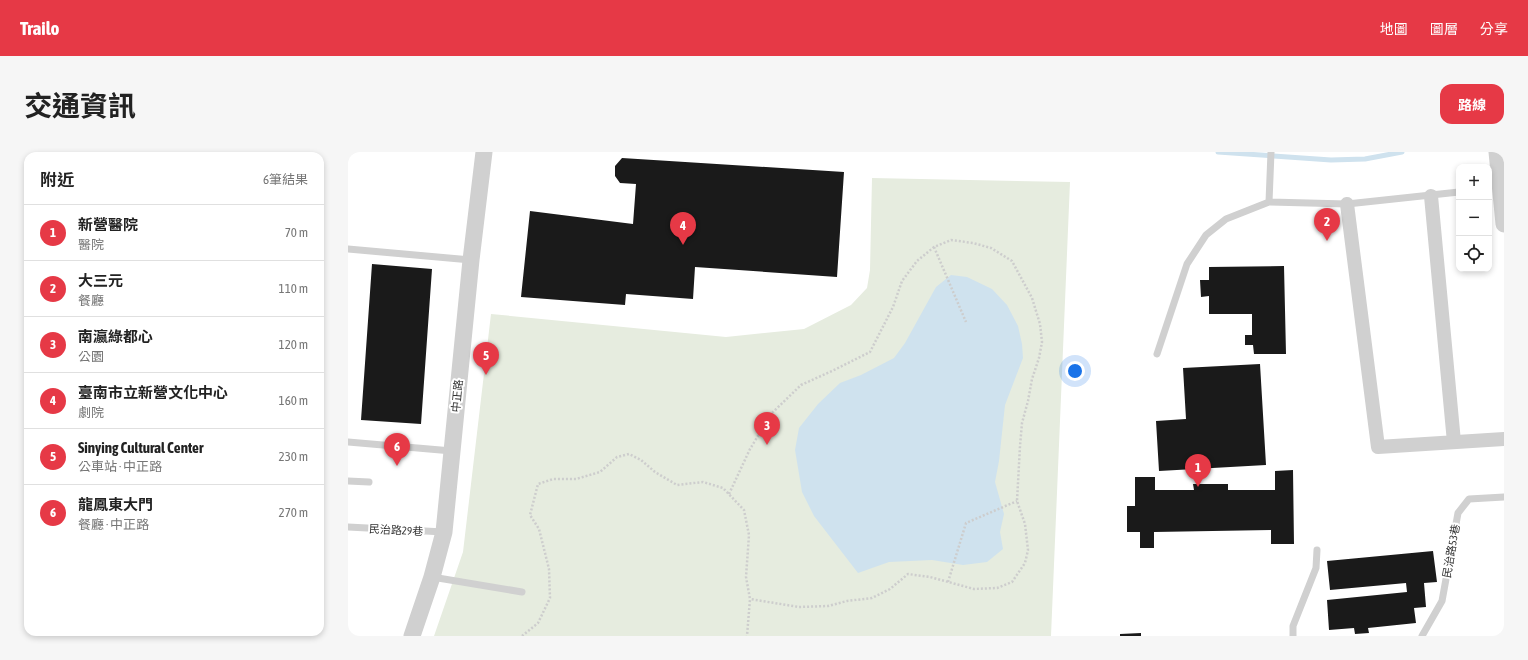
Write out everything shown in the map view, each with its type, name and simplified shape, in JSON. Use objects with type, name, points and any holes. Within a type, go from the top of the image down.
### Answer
[{"type":"street","name":"中正路","points":[[412,636],[432,577],[444,532],[471,260],[484,152]]},
{"type":"street","points":[[1497,152],[1498,187],[1504,224]]},
{"type":"street","points":[[1432,196],[1454,442]]},
{"type":"street","points":[[1347,204],[1378,447],[1504,439]]},
{"type":"lane","points":[[1269,202],[1271,152]]},
{"type":"lane","points":[[1156,354],[1187,264],[1206,235],[1226,219],[1269,202],[1347,204],[1456,192]]},
{"type":"lane","points":[[348,249],[471,260]]},
{"type":"lane","points":[[348,442],[452,451]]},
{"type":"lane","points":[[348,481],[369,482]]},
{"type":"lane","name":"民治路53巷","points":[[1422,636],[1442,602],[1458,513],[1470,500],[1504,497]]},
{"type":"lane","name":"民治路29巷","points":[[348,527],[444,532]]},
{"type":"lane","points":[[1293,636],[1293,626],[1316,568],[1317,550]]},
{"type":"lane","points":[[432,577],[522,592]]},
{"type":"path","points":[[729,494],[750,448],[772,413],[801,385],[832,372],[870,352],[893,307],[902,281],[917,261],[934,247],[951,240],[973,242],[991,248],[1012,261],[1032,298],[1040,324],[1042,342],[1022,423],[1017,501],[1025,524],[1028,550],[1024,564],[1012,582],[997,588],[974,589],[930,577],[908,574],[890,589],[872,598],[847,601],[828,606],[799,607],[750,599]]},
{"type":"path","points":[[934,247],[966,322]]},
{"type":"path","points":[[522,636],[538,623],[550,598],[549,569],[539,529],[530,515],[538,484],[553,479],[576,478],[600,472],[617,457],[629,454],[641,460],[655,472],[677,485],[703,482],[723,488],[744,510],[750,535],[746,577],[750,599],[747,636]]},
{"type":"path","points":[[948,582],[966,523],[1017,501]]},
{"type":"shaded area","points":[[872,178],[1070,182],[1051,636],[434,636],[463,552],[491,314],[726,337],[804,329],[851,305],[867,288],[870,270]]},
{"type":"water","points":[[951,275],[967,277],[992,289],[1007,305],[1018,326],[1022,344],[1023,358],[1005,405],[999,461],[995,482],[1004,514],[1000,532],[1003,549],[987,562],[963,565],[932,560],[889,562],[858,573],[814,516],[802,492],[795,450],[799,428],[818,404],[840,383],[861,375],[894,358],[905,343],[936,287]]},
{"type":"building","points":[[622,158],[844,172],[837,277],[695,267],[693,299],[626,294],[625,305],[521,297],[530,211],[633,224],[636,184],[620,183],[615,176],[615,166]]},
{"type":"building","points":[[372,264],[432,269],[421,424],[361,420]]},
{"type":"building","points":[[1284,266],[1286,354],[1254,354],[1253,345],[1245,345],[1245,335],[1252,335],[1252,314],[1209,314],[1209,296],[1201,297],[1200,280],[1209,280],[1209,267]]},
{"type":"building","points":[[1260,364],[1266,465],[1159,471],[1156,421],[1186,419],[1183,368]]},
{"type":"building","points":[[1293,470],[1294,544],[1271,544],[1271,530],[1154,532],[1154,548],[1140,548],[1140,532],[1127,532],[1127,506],[1135,506],[1135,477],[1155,477],[1155,490],[1194,490],[1193,484],[1228,484],[1228,490],[1275,490],[1275,471]]},
{"type":"building","points":[[1433,551],[1437,582],[1424,583],[1426,607],[1414,608],[1416,623],[1368,628],[1369,633],[1355,634],[1354,628],[1329,630],[1327,600],[1407,592],[1406,583],[1330,590],[1327,561]]},
{"type":"building","points":[[1141,633],[1141,636],[1120,636],[1120,634]]},
{"type":"waterway","points":[[1218,152],[1331,160],[1365,159],[1402,152]]},
{"type":"place","name":"大三元","points":[[1327,241]]},
{"type":"place","name":"臺南市立新營文化中心","points":[[683,245]]},
{"type":"place","name":"Sinying Cultural Center","points":[[486,375]]},
{"type":"place","name":"南瀛綠都心","points":[[767,445]]},
{"type":"place","name":"龍鳳東大門","points":[[397,466]]},
{"type":"place","name":"新營醫院","points":[[1198,487]]}]
